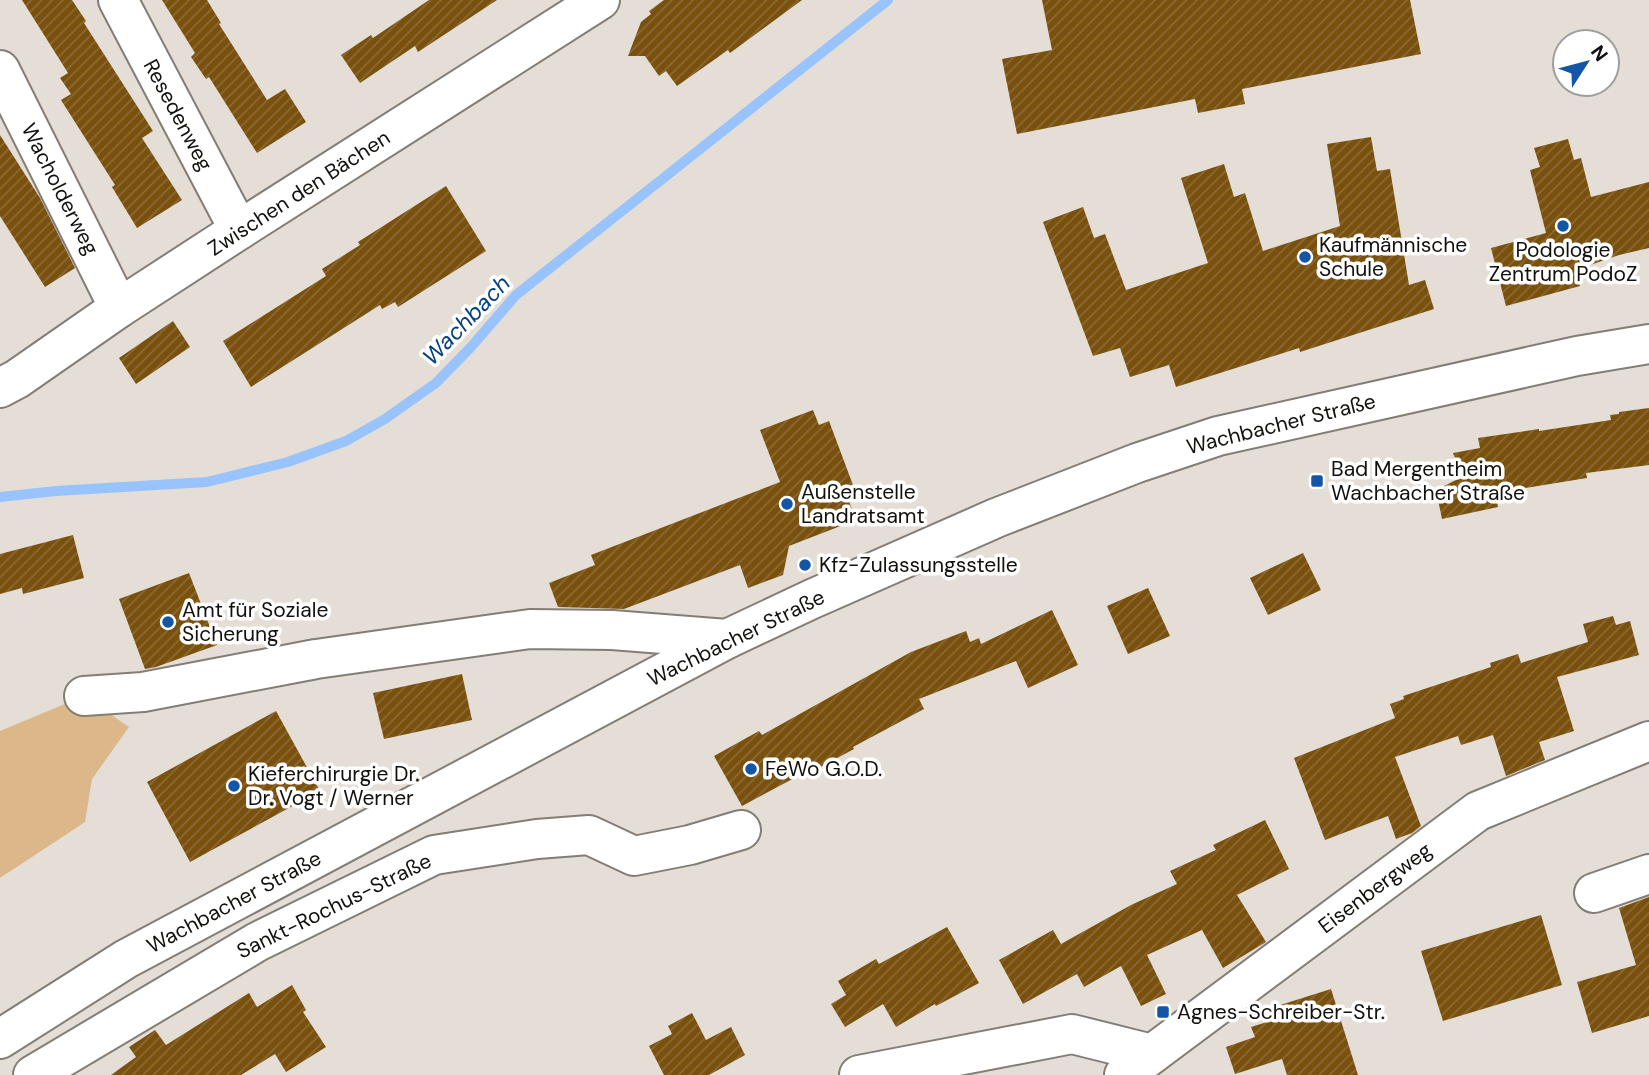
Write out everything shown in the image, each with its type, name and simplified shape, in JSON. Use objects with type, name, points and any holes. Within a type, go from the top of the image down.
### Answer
[{"type":"street","name":"Resedenweg","points":[[118,0],[239,230]]},
{"type":"street","name":"Zwischen den Bächen","points":[[0,388],[588,4]]},
{"type":"street","name":"Wacholderweg","points":[[0,70],[119,308]]},
{"type":"street","name":"Wachbacher Straße","points":[[0,1039],[126,959],[727,639],[996,518],[1137,463],[1218,436],[1577,356],[1649,344]]},
{"type":"street","points":[[84,696],[143,692],[316,659],[530,629],[612,631],[727,639]]},
{"type":"street","name":"Eisenbergweg","points":[[1138,1064],[1478,811],[1649,741]]},
{"type":"street","name":"Sankt-Rochus-Straße","points":[[33,1075],[257,942],[434,855],[481,846],[589,835],[634,856],[690,845],[741,830]]},
{"type":"street","points":[[1594,893],[1649,874]]},
{"type":"street","points":[[859,1075],[1072,1034],[1138,1064]]},
{"type":"shaded area","points":[[84,696],[129,727],[92,779],[85,822],[0,878],[0,731]]},
{"type":"building","points":[[22,0],[72,0],[153,131],[142,138],[182,200],[137,228],[112,187],[115,185],[61,100],[71,94],[60,78],[68,73]]},
{"type":"building","points":[[162,0],[207,0],[267,100],[285,89],[306,122],[257,153],[209,77],[206,79],[191,57],[195,53]]},
{"type":"building","points":[[429,0],[497,0],[418,52],[415,46],[360,83],[341,55],[371,35],[373,38]]},
{"type":"building","points":[[664,0],[802,0],[730,53],[728,50],[677,86],[666,71],[659,76],[645,56],[628,56],[641,22],[651,14],[649,11]]},
{"type":"building","points":[[1042,0],[1410,0],[1421,54],[1242,89],[1245,104],[1198,113],[1195,99],[1017,134],[1002,59],[1052,50]]},
{"type":"building","points":[[0,135],[40,198],[75,268],[45,287],[0,216]]},
{"type":"building","name":"Kaufmännische Schule","points":[[1371,137],[1377,171],[1390,169],[1409,285],[1425,280],[1434,309],[1300,352],[1299,348],[1176,387],[1169,365],[1130,377],[1120,348],[1093,356],[1043,222],[1083,207],[1094,238],[1105,234],[1126,290],[1208,263],[1181,178],[1224,164],[1234,197],[1245,193],[1263,251],[1340,226],[1327,144]]},
{"type":"building","name":"Podologie Zentrum PodoZ","points":[[1568,139],[1574,160],[1581,158],[1591,197],[1649,182],[1649,248],[1576,270],[1580,286],[1506,306],[1491,248],[1546,233],[1530,170],[1540,167],[1534,148]]},
{"type":"building","points":[[446,186],[486,251],[398,307],[395,302],[382,309],[380,305],[251,387],[223,341],[326,276],[322,269],[360,245],[358,242]]},
{"type":"building","points":[[173,321],[190,347],[136,384],[119,358]]},
{"type":"building","points":[[1649,408],[1649,465],[1586,473],[1587,478],[1495,493],[1498,507],[1442,519],[1436,490],[1462,477],[1453,453],[1480,448],[1478,438],[1611,420],[1610,415],[1619,412]]},
{"type":"building","name":"Außenstelle Landratsamt","points":[[813,410],[819,425],[829,421],[853,485],[844,488],[856,520],[789,546],[783,575],[748,588],[740,565],[624,609],[558,607],[549,583],[595,565],[591,555],[780,482],[760,430]]},
{"type":"building","points":[[73,535],[84,578],[23,594],[22,588],[0,594],[0,554]]},
{"type":"building","points":[[1303,553],[1321,590],[1268,615],[1250,578]]},
{"type":"building","name":"Amt für Soziale Sicherung","points":[[189,573],[217,645],[145,669],[119,599]]},
{"type":"building","points":[[1148,588],[1170,636],[1128,654],[1107,606]]},
{"type":"building","points":[[1052,610],[1078,665],[1028,688],[1016,661],[919,699],[924,709],[815,770],[813,768],[742,806],[714,756],[759,731],[762,735],[911,652],[966,631],[970,642],[979,638],[981,644]]},
{"type":"building","points":[[1613,616],[1616,625],[1630,621],[1639,655],[1557,677],[1574,731],[1539,742],[1545,760],[1506,776],[1493,735],[1461,745],[1458,736],[1395,757],[1421,826],[1396,839],[1388,816],[1325,840],[1294,758],[1395,718],[1390,704],[1404,699],[1403,696],[1491,667],[1490,663],[1518,654],[1521,663],[1588,642],[1583,624]]},
{"type":"building","points":[[462,674],[472,720],[384,739],[373,693]]},
{"type":"building","name":"Kieferchirurgie Dr. Dr. Vogt / Werner","points":[[276,711],[320,791],[190,862],[147,782]]},
{"type":"building","points":[[1265,820],[1289,869],[1237,895],[1266,942],[1223,968],[1202,930],[1147,955],[1166,994],[1141,1006],[1121,966],[1084,987],[1077,974],[1023,1004],[999,960],[1053,930],[1061,944],[1131,905],[1177,884],[1170,871],[1216,850],[1213,845]]},
{"type":"building","points":[[1649,897],[1649,1016],[1592,1033],[1577,982],[1636,965],[1619,908]]},
{"type":"building","points":[[1541,915],[1562,985],[1443,1021],[1421,951]]},
{"type":"building","points":[[947,927],[979,983],[896,1027],[883,1004],[845,1027],[831,1004],[846,995],[838,981],[876,959],[879,964]]},
{"type":"building","points":[[292,985],[306,1010],[303,1012],[326,1047],[286,1072],[275,1054],[241,1075],[111,1075],[136,1057],[129,1047],[155,1030],[166,1045],[249,993],[257,1007]]},
{"type":"building","points":[[1331,989],[1358,1075],[1287,1075],[1282,1059],[1235,1074],[1226,1047],[1255,1037],[1251,1027],[1280,1018],[1277,1006]]},
{"type":"building","points":[[692,1013],[706,1040],[731,1027],[745,1055],[709,1075],[664,1075],[649,1046],[672,1034],[668,1026]]},
{"type":"waterway","name":"Wachbach","points":[[0,497],[207,482],[288,462],[346,441],[385,419],[436,383],[516,295],[888,0]]},
{"type":"place","name":"Podologie Zentrum PodoZ","points":[[1563,226]]},
{"type":"place","name":"Kaufmännische Schule","points":[[1305,257]]},
{"type":"place","name":"Bad Mergentheim Wachbacher Straße","points":[[1317,481]]},
{"type":"place","name":"Außenstelle Landratsamt","points":[[787,504]]},
{"type":"place","name":"Kfz-Zulassungsstelle","points":[[805,565]]},
{"type":"place","name":"Amt für Soziale Sicherung","points":[[168,622]]},
{"type":"place","name":"FeWo G.O.D.","points":[[751,769]]},
{"type":"place","name":"Kieferchirurgie Dr. Dr. Vogt / Werner","points":[[234,786]]},
{"type":"place","name":"Agnes-Schreiber-Str.","points":[[1163,1012]]}]
